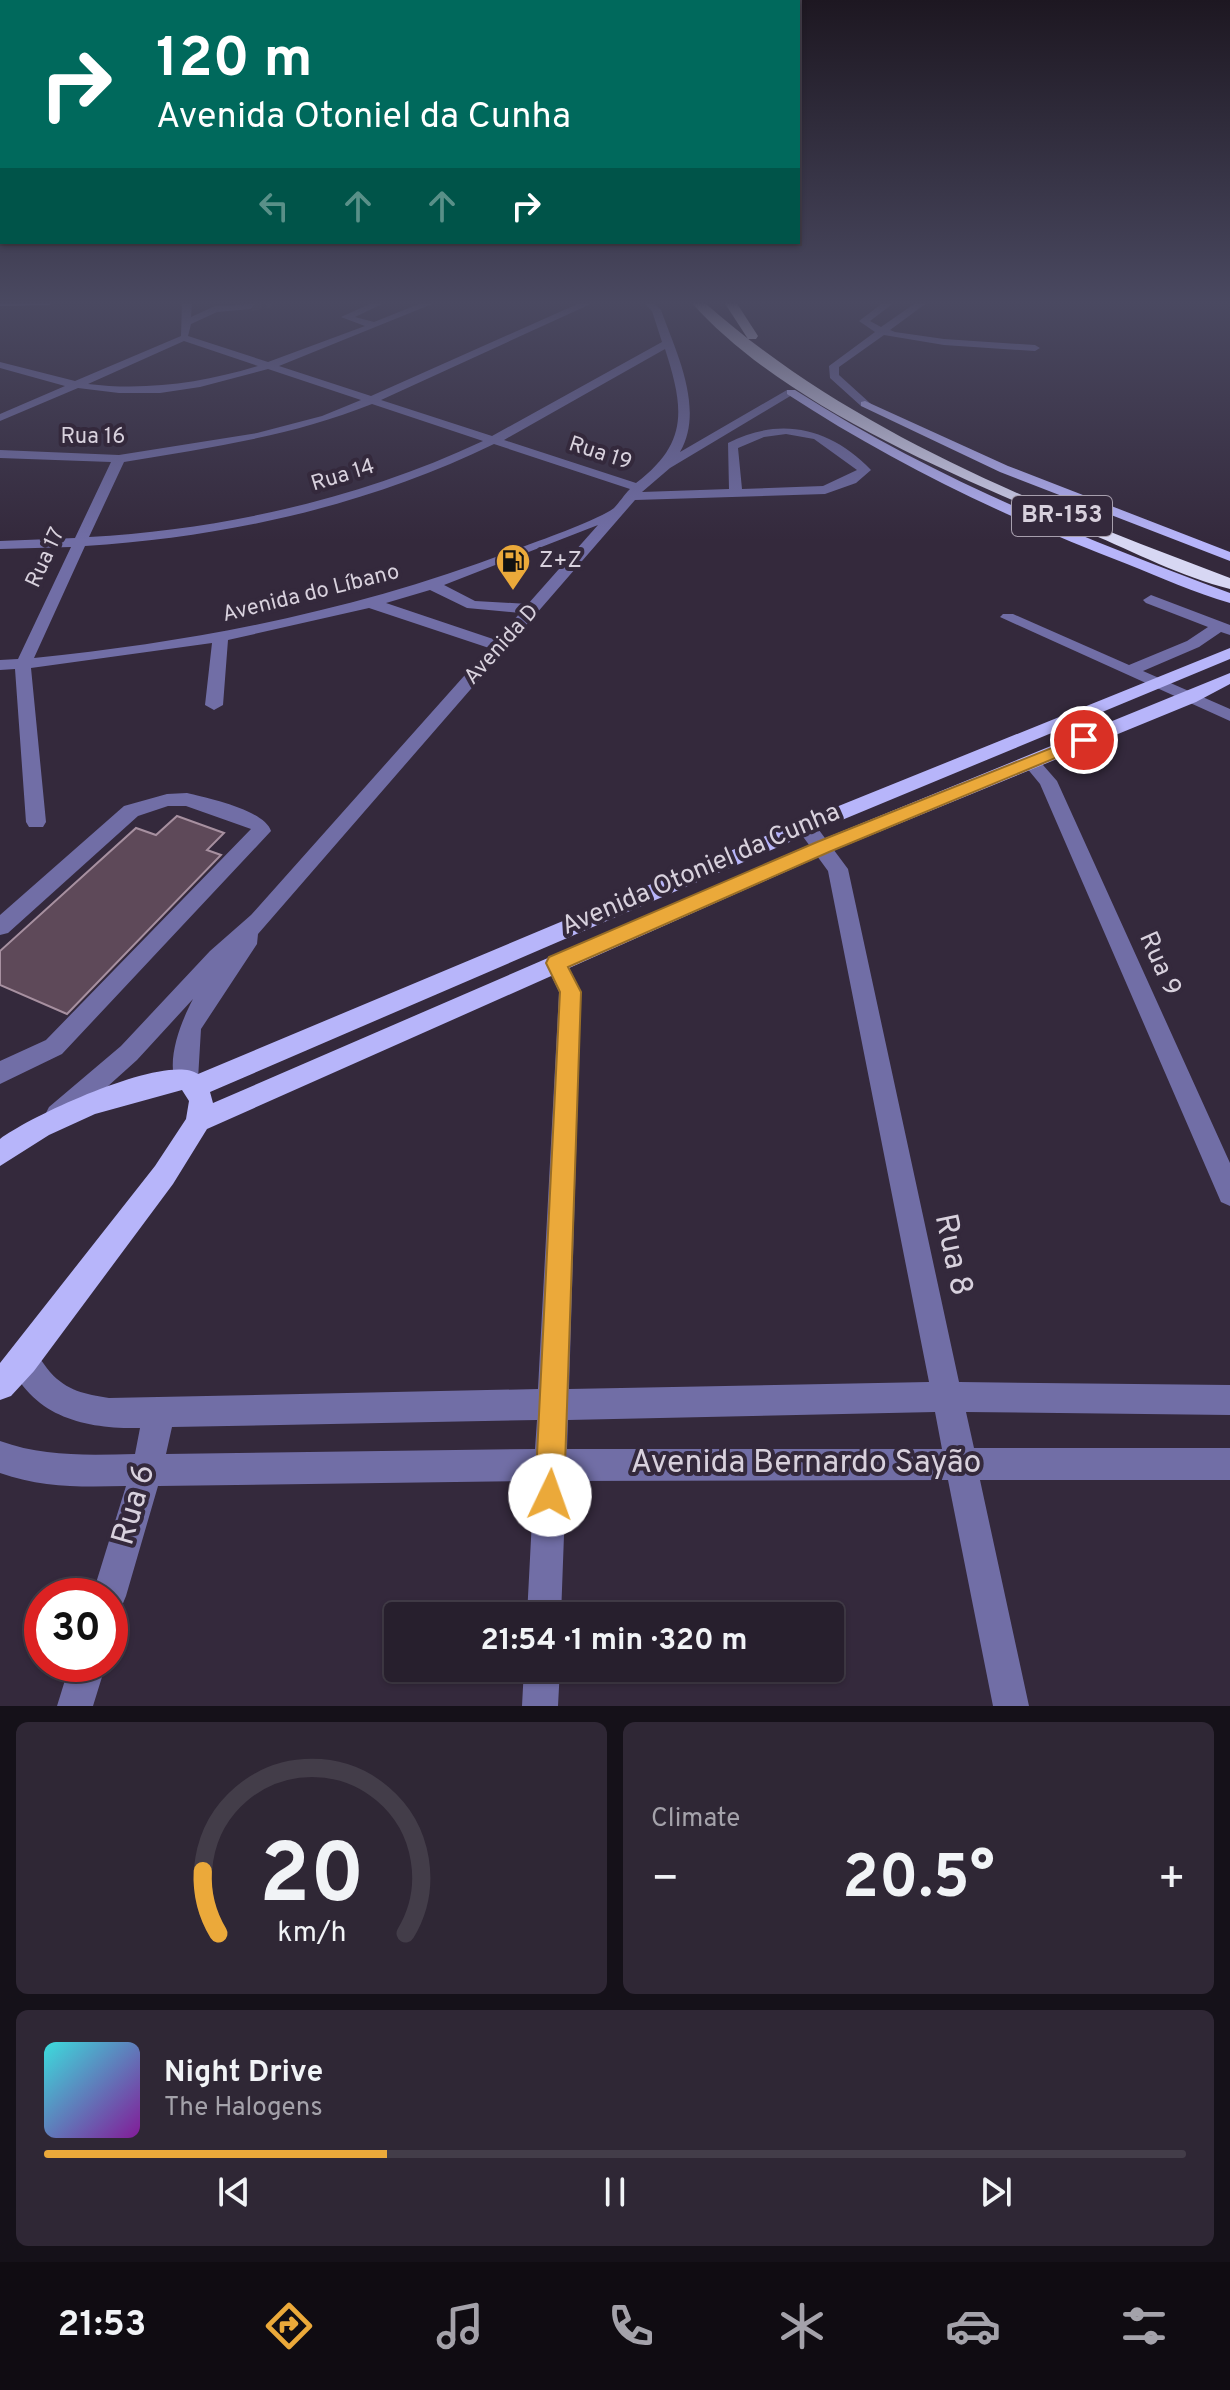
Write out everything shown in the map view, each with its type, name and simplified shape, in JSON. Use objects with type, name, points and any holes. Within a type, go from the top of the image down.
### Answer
[{"type":"highway","points":[[781,382],[791,392]]},
{"type":"highway","name":"BR-153","points":[[797,382],[845,412],[974,479],[1230,584]]},
{"type":"highway","points":[[817,382],[865,404]]},
{"type":"highway","name":"BR-153","points":[[817,382],[908,436],[989,475],[1230,571]]},
{"type":"main road","points":[[791,392],[829,418],[890,452],[983,497],[1072,537],[1230,598]]},
{"type":"main road","points":[[865,404],[1004,469],[1230,557]]},
{"type":"main road","name":"Avenida Otoniel da Cunha","points":[[198,1121],[556,963],[815,837],[1230,653]]},
{"type":"main road","name":"Avenida Otoniel da Cunha","points":[[5,1147],[47,1124],[112,1096],[151,1084],[190,1083],[815,837],[1030,761],[1190,698],[1230,678]]},
{"type":"main road","points":[[0,1385],[23,1360],[164,1175],[198,1121],[201,1101],[190,1083]]},
{"type":"street","points":[[62,382],[119,391],[212,382]]},
{"type":"street","points":[[0,418],[83,382]]},
{"type":"street","name":"Rua 19","points":[[314,382],[492,440],[635,492],[736,494],[825,490],[851,480],[865,470],[819,436],[796,430],[747,437],[732,446],[736,494]]},
{"type":"street","name":"Rua 16","points":[[0,454],[119,459],[258,436],[326,418],[412,382]]},
{"type":"street","name":"Rua 14","points":[[0,545],[79,545],[197,531],[283,515],[369,491],[431,468],[492,440],[598,382]]},
{"type":"street","name":"Avenida D","points":[[47,1124],[129,1053],[218,957],[259,921],[535,609],[618,510],[667,466],[682,438],[685,399],[679,382]]},
{"type":"street","points":[[840,382],[865,404]]},
{"type":"street","points":[[667,466],[791,392]]},
{"type":"street","name":"Rua 17","points":[[36,822],[23,665],[119,459]]},
{"type":"street","name":"Avenida do Líbano","points":[[0,665],[23,665],[220,639],[373,604],[547,543],[618,510]]},
{"type":"street","points":[[432,585],[472,605],[496,609],[535,609]]},
{"type":"street","points":[[1151,600],[1225,628]]},
{"type":"street","points":[[373,604],[500,646]]},
{"type":"street","points":[[471,637],[496,609]]},
{"type":"street","points":[[1008,617],[1230,716]]},
{"type":"street","points":[[1128,671],[1225,628]]},
{"type":"street","points":[[214,705],[220,639]]},
{"type":"street","name":"Rua 9","points":[[1030,761],[1048,781],[1230,1193]]},
{"type":"street","points":[[0,927],[131,811],[167,800],[187,799],[249,819],[260,826],[261,831],[54,1047],[0,1073]]},
{"type":"street","name":"Rua 8","points":[[815,837],[838,869],[1011,1706]]},
{"type":"street","name":"Avenida D","points":[[190,1083],[189,1029],[202,1004],[234,962],[259,921]]},
{"type":"street","points":[[545,1602],[570,992],[556,963]]},
{"type":"street","points":[[23,1360],[50,1397],[74,1409],[109,1413],[947,1397],[1230,1400]]},
{"type":"street","name":"Rua 6","points":[[114,1578],[147,1470],[159,1413]]},
{"type":"street","name":"Avenida Bernardo Sayão","points":[[0,1457],[20,1464],[62,1471],[551,1465],[1230,1464]]},
{"type":"street","points":[[75,1706],[82,1682]]},
{"type":"street","points":[[540,1706],[541,1682]]},
{"type":"building","points":[[177,816],[224,833],[207,850],[221,855],[67,1014],[0,985],[0,951],[136,828],[156,835]]},
{"type":"place","name":"Z+Z","points":[[513,592]]},
{"type":"route","points":[[550,1495],[570,992],[556,963],[823,847],[1084,740]]}]
